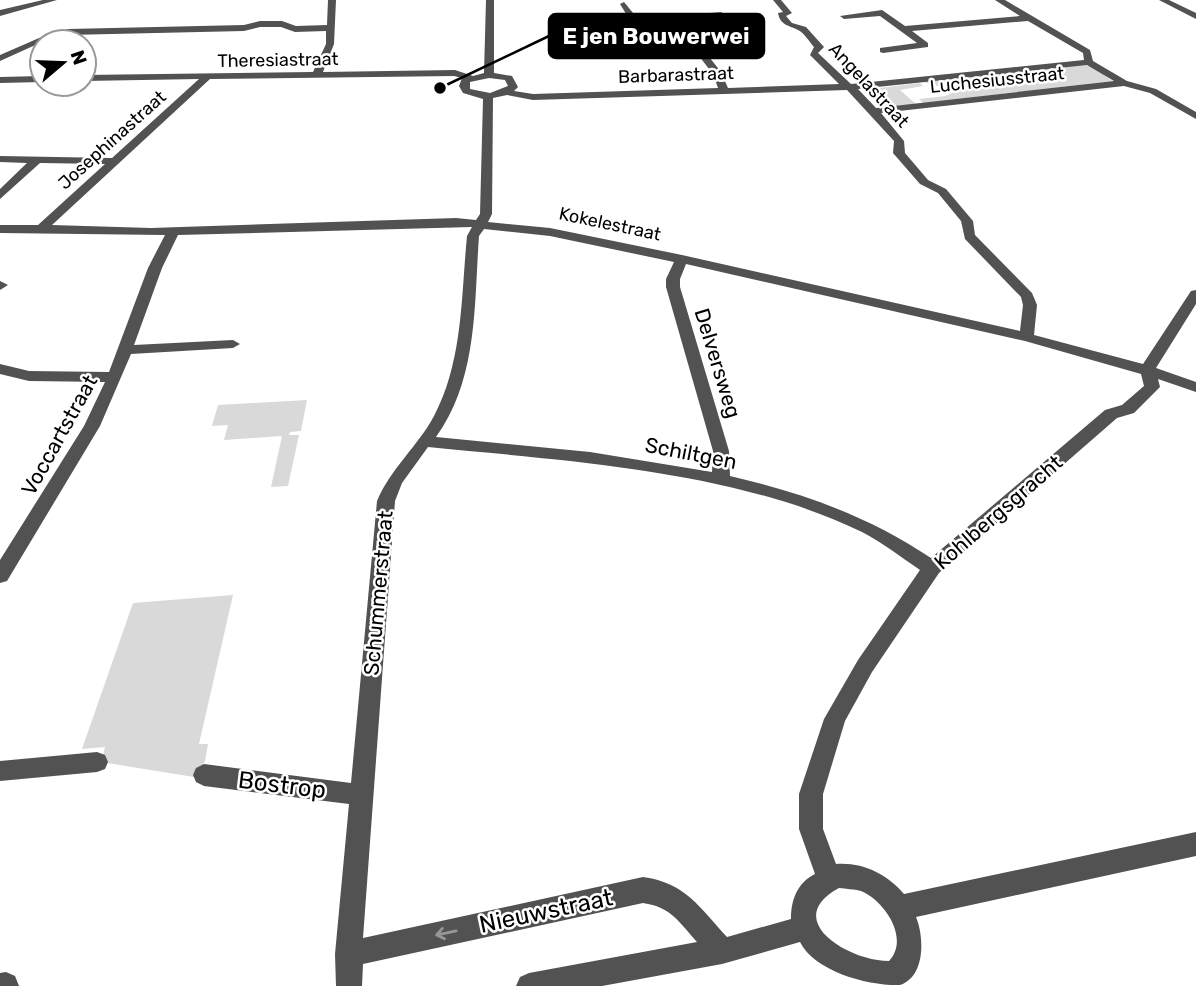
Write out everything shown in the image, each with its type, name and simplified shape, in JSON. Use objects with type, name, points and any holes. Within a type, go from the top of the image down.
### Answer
[{"type":"street","points":[[0,13],[53,0]]},
{"type":"street","points":[[317,75],[330,44],[332,0]]},
{"type":"street","points":[[471,78],[465,83],[466,91],[488,96],[506,92],[513,87],[511,81],[503,76],[489,75],[490,0]]},
{"type":"street","name":"Angelastraat","points":[[777,0],[788,13],[781,15],[789,25],[803,29],[819,47],[813,52],[874,111],[899,141],[899,153],[924,182],[942,191],[967,220],[969,236],[1027,296],[1030,305],[1027,337]]},
{"type":"street","points":[[999,0],[1087,52],[1089,62],[1124,83],[1153,91],[1196,116]]},
{"type":"street","points":[[1163,0],[1196,16]]},
{"type":"street","points":[[624,5],[645,38],[655,41],[689,39]]},
{"type":"street","points":[[844,16],[882,13],[925,45],[883,50]]},
{"type":"street","points":[[635,22],[719,14]]},
{"type":"street","points":[[903,29],[1028,18]]},
{"type":"street","points":[[675,20],[718,74],[724,91]]},
{"type":"street","points":[[0,58],[49,37],[79,31],[244,28],[260,24],[282,24],[295,29],[329,28]]},
{"type":"street","name":"Luchesiusstraat","points":[[847,87],[1089,62]]},
{"type":"street","name":"Theresiastraat","points":[[98,78],[455,73],[471,78],[489,75]]},
{"type":"street","name":"Josephinastraat","points":[[41,229],[207,76]]},
{"type":"street","points":[[0,80],[28,79]]},
{"type":"street","name":"Luchesiusstraat","points":[[874,111],[1124,83]]},
{"type":"street","name":"Barbarastraat","points":[[506,92],[533,97],[847,87]]},
{"type":"street","name":"Schummerstraat","points":[[349,986],[348,954],[386,501],[394,481],[441,418],[463,360],[473,236],[486,214],[488,96]]},
{"type":"street","points":[[0,159],[114,161]]},
{"type":"street","points":[[0,195],[38,159]]},
{"type":"street","name":"Kokelestraat","points":[[0,229],[174,231],[482,223],[550,232],[682,259],[1027,337],[1116,360],[1196,387]]},
{"type":"street","name":"Voccartstraat","points":[[0,576],[92,426],[115,377],[155,268],[174,231]]},
{"type":"street","name":"Delversweg","points":[[682,259],[673,279],[673,287],[721,451],[721,481]]},
{"type":"street","name":"Kohlbergsgracht","points":[[829,879],[811,829],[811,794],[835,719],[865,666],[933,568],[1111,414],[1128,408],[1152,387],[1148,371],[1151,361],[1196,294]]},
{"type":"street","points":[[124,350],[233,344]]},
{"type":"street","points":[[0,369],[29,376],[115,377]]},
{"type":"street","name":"Schiltgen","points":[[424,441],[642,465],[721,481],[804,504],[861,525],[933,568]]},
{"type":"street","points":[[0,771],[97,762]]},
{"type":"street","name":"Bostrop","points":[[204,775],[361,795]]},
{"type":"street","points":[[900,908],[1196,844]]},
{"type":"street","points":[[852,876],[866,880],[886,892],[900,908],[910,941],[907,957],[900,971],[886,981],[869,986],[850,985],[825,970],[806,942],[802,929],[806,900],[814,888],[829,879],[852,876]]},
{"type":"street","name":"Nieuwstraat","points":[[348,954],[643,890],[664,893],[678,902],[722,951]]},
{"type":"street","points":[[529,986],[722,951],[802,929]]},
{"type":"shaded area","points":[[1081,64],[1093,67],[1112,81],[923,103],[919,99],[945,96],[954,92],[925,82]]},
{"type":"shaded area","points":[[920,83],[923,86],[900,90],[916,104],[889,106],[868,92],[871,89]]},
{"type":"shaded area","points":[[307,400],[301,431],[290,432],[289,435],[299,435],[288,486],[271,487],[282,436],[224,440],[228,425],[212,426],[218,405]]},
{"type":"shaded area","points":[[233,595],[199,744],[208,744],[205,761],[194,777],[101,762],[105,747],[82,749],[133,603]]},
{"type":"place","name":"E jen Bouwerwei","points":[[440,88]]}]
